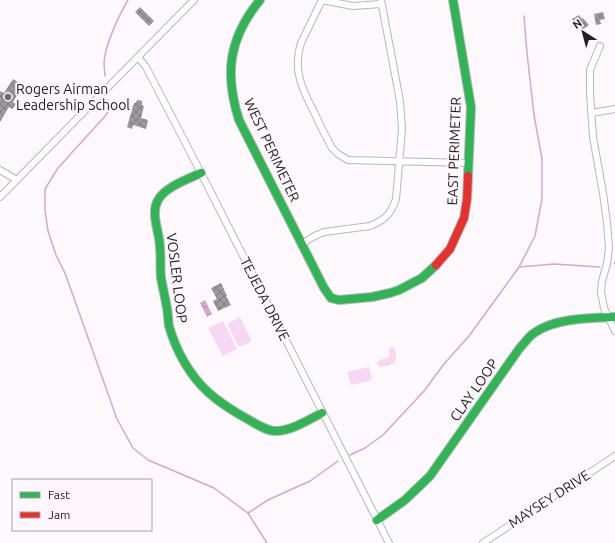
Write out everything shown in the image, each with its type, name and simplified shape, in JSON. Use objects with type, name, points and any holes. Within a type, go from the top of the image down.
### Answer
[{"type":"street","points":[[0,197],[194,0]]},
{"type":"street","name":"WEST PERIMETER","points":[[260,0],[245,22],[236,41],[231,66],[232,94],[236,112],[324,288],[331,298],[335,300],[342,300]]},
{"type":"street","points":[[303,244],[306,240],[317,234],[370,226],[388,215],[393,208],[396,199],[399,161],[402,128],[400,101],[381,2],[353,6],[321,0],[301,43],[299,50],[298,73],[304,92],[329,144],[338,154],[348,160],[399,161],[469,163]]},
{"type":"street","name":"EAST PERIMETER","points":[[342,300],[372,297],[390,293],[400,290],[422,278],[450,249],[464,218],[467,199],[471,107],[453,0]]},
{"type":"street","points":[[600,46],[590,70],[590,93],[593,137],[607,223],[607,264],[601,292],[604,308],[612,317],[615,331]]},
{"type":"street","name":"TEJEDA DRIVE","points":[[138,56],[146,67],[201,173],[389,543]]},
{"type":"street","points":[[592,113],[615,109]]},
{"type":"street","points":[[0,170],[17,180]]},
{"type":"street","name":"VOSLER LOOP","points":[[201,173],[159,197],[155,207],[160,241],[162,284],[170,327],[178,350],[188,368],[203,387],[220,402],[267,430],[274,432],[281,431],[322,413]]},
{"type":"street","name":"CLAY LOOP","points":[[377,520],[417,490],[430,476],[519,349],[533,334],[553,324],[612,317]]},
{"type":"street","name":"MAYSEY DRIVE","points":[[483,543],[615,456]]},
{"type":"green space","points":[[240,317],[252,341],[239,347],[227,324]]},
{"type":"green space","points":[[223,321],[237,349],[223,356],[208,328]]},
{"type":"green space","points":[[392,346],[395,349],[396,354],[395,363],[381,367],[379,366],[377,364],[379,361],[389,357],[390,353],[388,351]]},
{"type":"green space","points":[[369,367],[372,380],[351,385],[347,372]]},
{"type":"water","points":[[205,300],[212,314],[207,317],[200,303]]},
{"type":"building","points":[[140,7],[154,21],[149,26],[135,12]]},
{"type":"building","points":[[603,12],[605,19],[600,20],[601,24],[596,25],[594,14]]},
{"type":"building","points":[[579,15],[589,25],[582,30],[580,26],[578,28],[572,19]]},
{"type":"building","name":"Rogers Airman Leadership School","points":[[13,79],[23,85],[13,102],[16,104],[12,109],[9,107],[0,122],[0,91],[4,93]]},
{"type":"building","points":[[137,100],[142,101],[142,105],[144,106],[141,118],[148,120],[146,129],[133,125],[132,129],[127,127],[134,103],[136,103]]},
{"type":"building","points":[[221,283],[231,305],[218,311],[213,301],[217,299],[211,288]]},
{"type":"waterway","points":[[105,76],[104,63],[107,48],[117,22],[128,0]]},
{"type":"waterway","points":[[350,455],[365,448],[383,435],[424,391],[444,364],[469,336],[519,267],[535,236],[542,199],[542,159],[534,115],[524,16]]},
{"type":"waterway","points":[[108,100],[109,110],[106,115],[58,168],[45,189],[45,210],[48,231],[56,255],[65,273],[117,419],[133,448],[148,460],[214,488],[248,513],[267,543]]},
{"type":"waterway","points":[[519,267],[554,264],[600,267]]},
{"type":"waterway","points":[[248,513],[268,500],[310,481],[338,461]]},
{"type":"traffic: fast","points":[[260,0],[242,28],[232,57],[231,71],[234,103],[239,120],[324,288],[331,298],[339,300],[372,297],[399,290],[422,278],[436,265]]},
{"type":"traffic: fast","points":[[453,0],[471,107],[468,176]]},
{"type":"traffic: fast","points":[[201,173],[171,187],[161,195],[155,211],[160,242],[161,278],[169,326],[184,362],[196,379],[209,393],[229,408],[268,430],[277,431],[289,429],[322,413]]},
{"type":"traffic: fast","points":[[377,520],[405,500],[430,476],[519,349],[532,335],[542,328],[552,324],[573,320],[615,317]]},
{"type":"traffic: jam","points":[[436,265],[450,249],[464,218],[468,176]]},
{"type":"place","name":"Rogers Airman Leadership School","points":[[8,97]]}]
